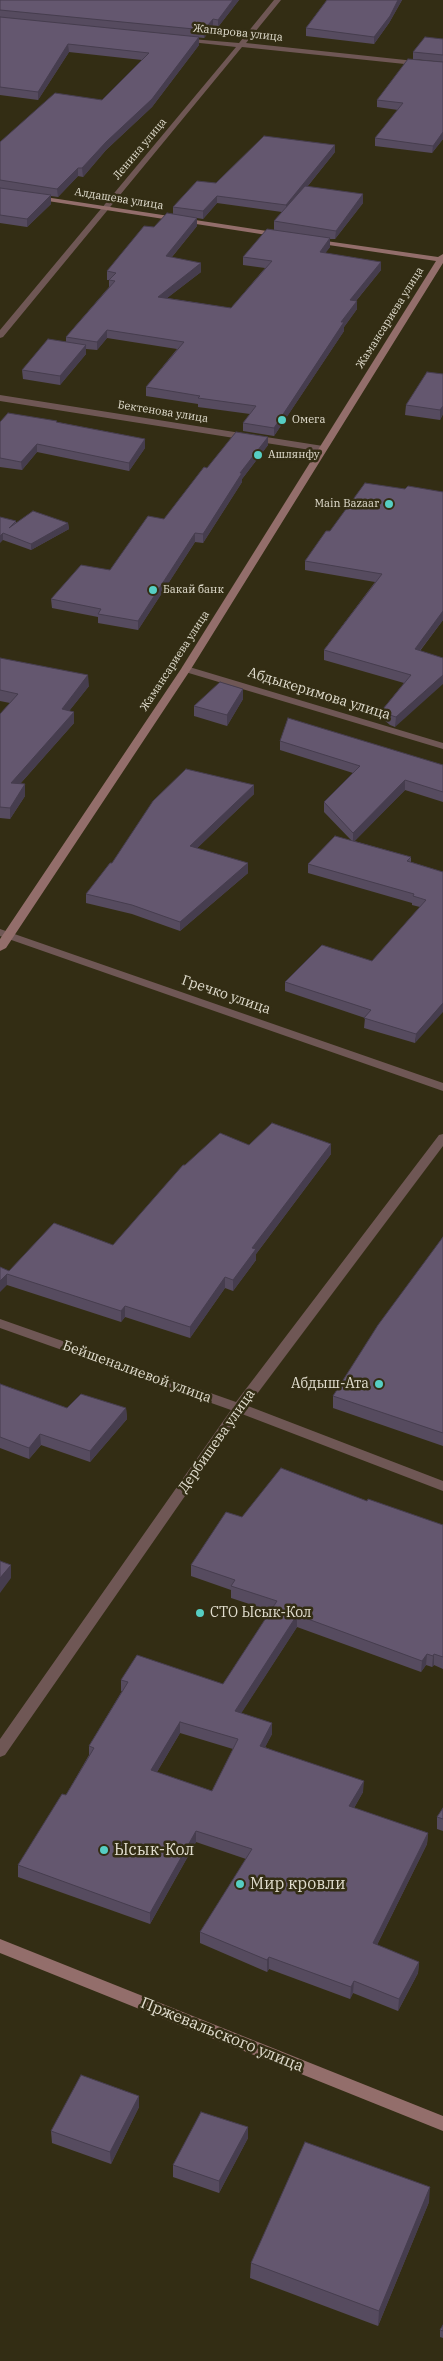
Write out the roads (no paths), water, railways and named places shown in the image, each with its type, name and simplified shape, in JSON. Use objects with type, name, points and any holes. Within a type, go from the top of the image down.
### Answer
[{"type":"main road","name":"Алдашева улица","points":[[27,196],[290,237]]},
{"type":"main road","points":[[310,240],[442,259]]},
{"type":"main road","name":"Жамансариева улица","points":[[0,948],[4,934],[186,669],[442,259]]},
{"type":"main road","name":"Пржевальского улица","points":[[0,1946],[443,2124]]},
{"type":"street","name":"Ленина улица","points":[[0,335],[243,45],[278,0]]},
{"type":"street","name":"Жапарова улица","points":[[175,38],[443,66]]},
{"type":"street","name":"Бектенова улица","points":[[0,398],[323,448]]},
{"type":"street","name":"Абдыкеримова улица","points":[[186,669],[443,746]]},
{"type":"street","name":"Гречко улица","points":[[4,934],[443,1087]]},
{"type":"street","name":"Дербишева улица","points":[[0,1751],[239,1408],[443,1138]]},
{"type":"street","name":"Бейшеналиевой улица","points":[[0,1322],[239,1408],[443,1486]]},
{"type":"place","name":"Омега","points":[[282,420]]},
{"type":"place","name":"Ашлянфу","points":[[258,455]]},
{"type":"place","name":"Main Bazaar","points":[[389,504]]},
{"type":"place","name":"Бакай банк","points":[[153,590]]},
{"type":"place","name":"Абдыш-Ата","points":[[379,1384]]},
{"type":"place","name":"СТО Ысык-Кол","points":[[200,1613]]},
{"type":"place","name":"Ысык-Кол","points":[[104,1850]]},
{"type":"place","name":"Мир кровли","points":[[240,1884]]}]
